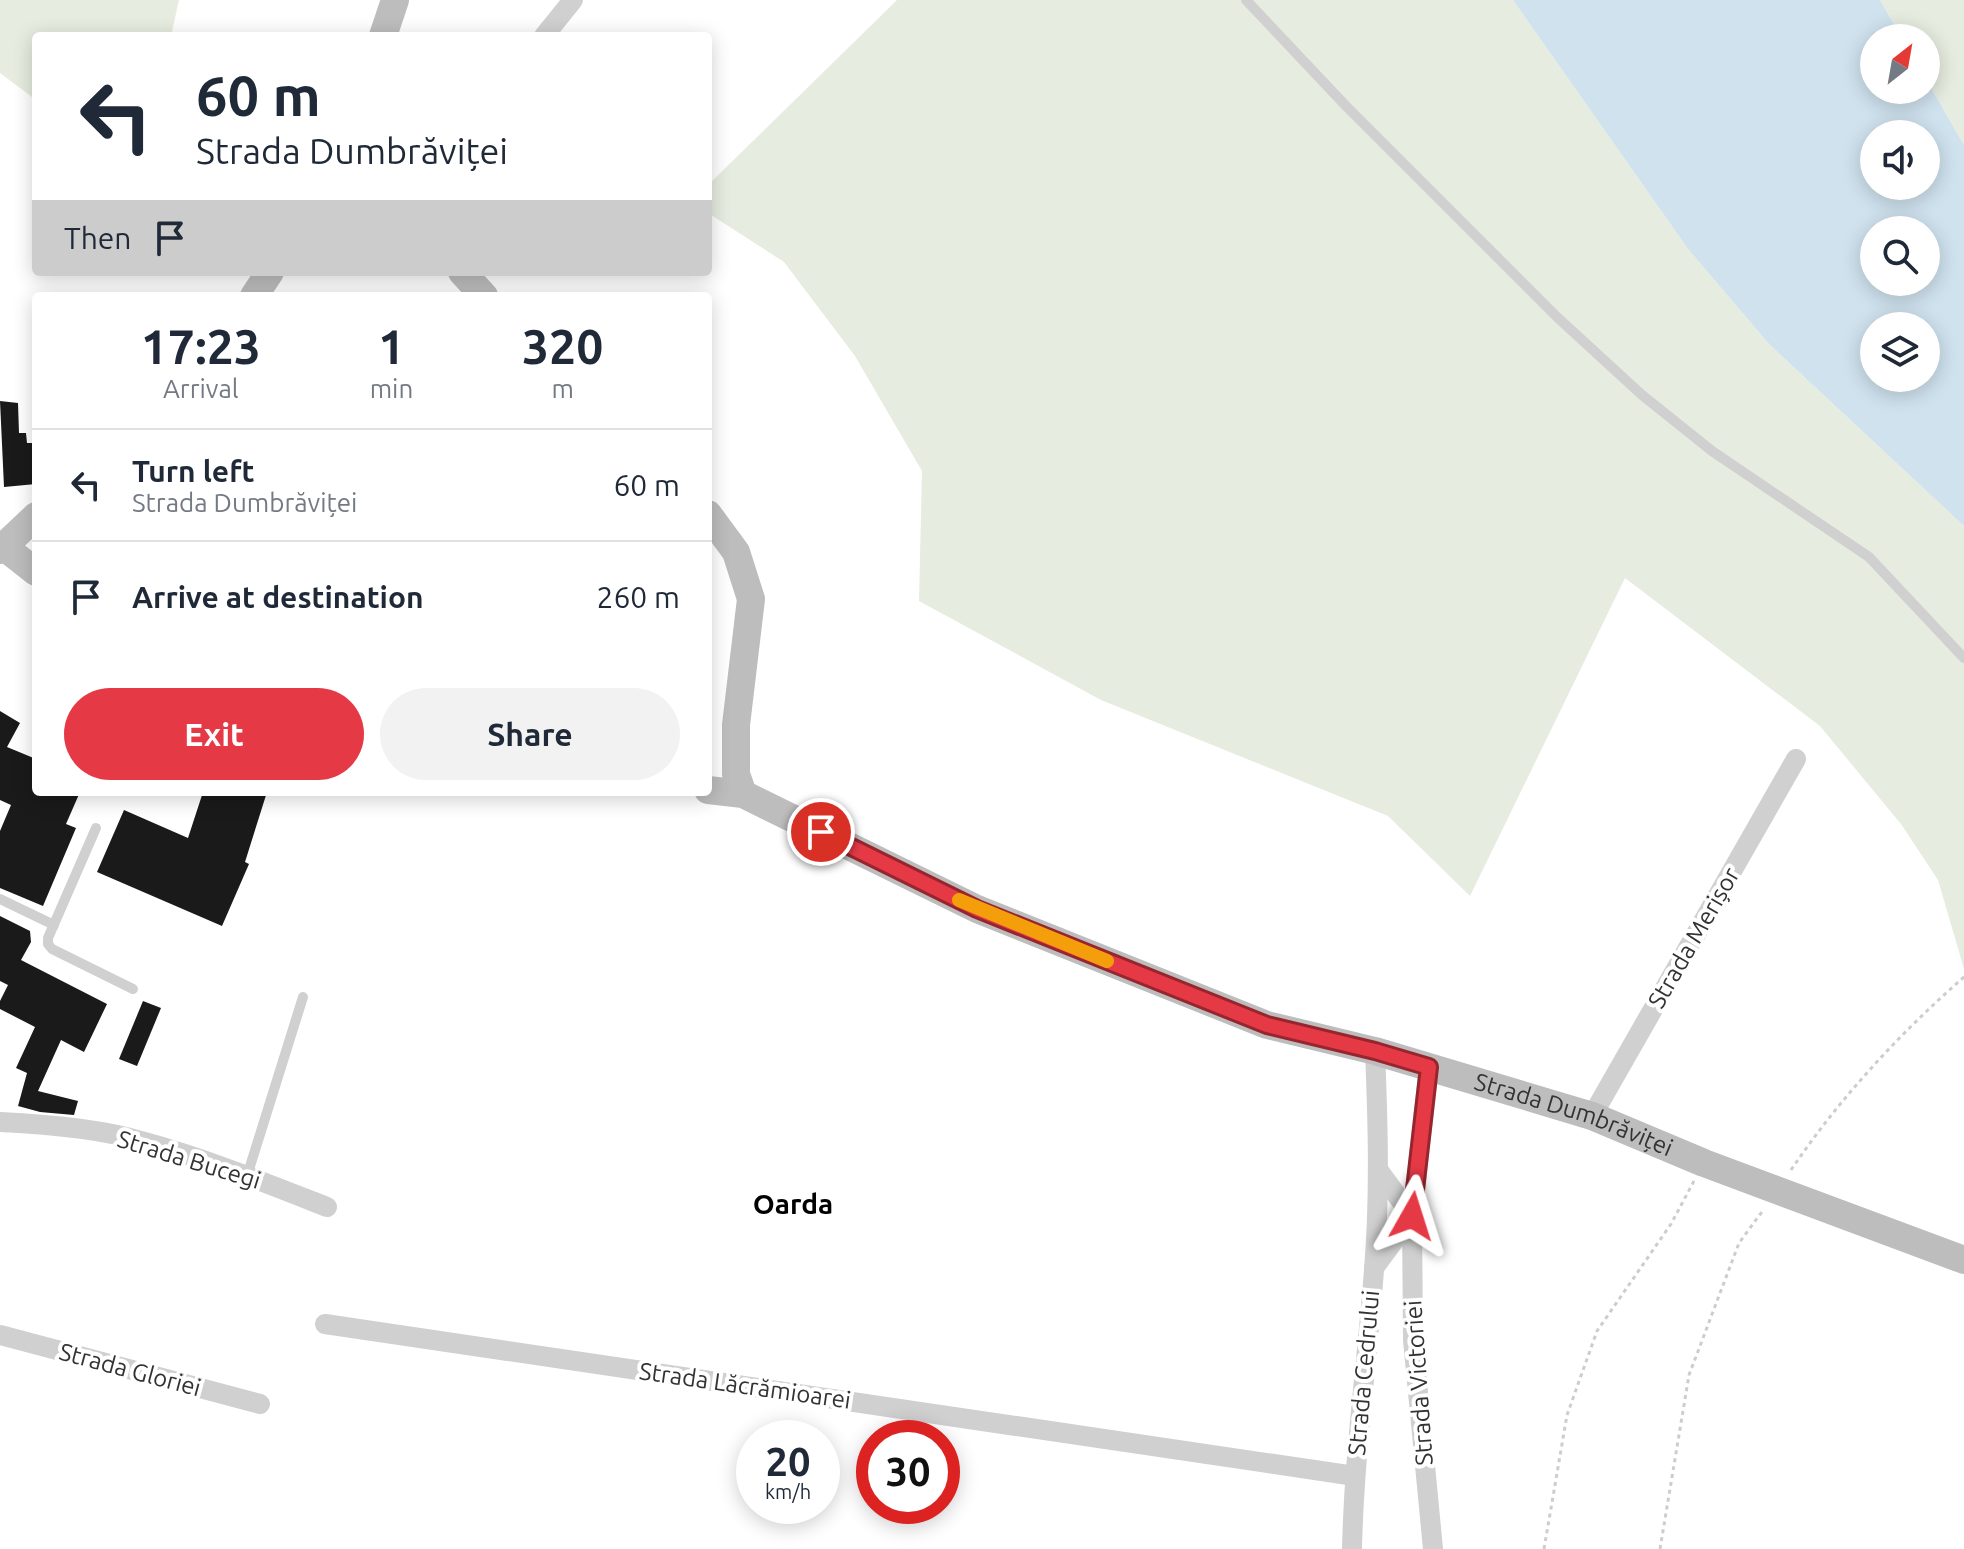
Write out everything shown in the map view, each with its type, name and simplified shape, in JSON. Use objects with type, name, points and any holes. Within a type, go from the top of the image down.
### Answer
[{"type":"main road","points":[[384,32],[395,0]]},
{"type":"main road","points":[[466,276],[480,292]]},
{"type":"main road","points":[[712,519],[736,552],[751,599],[736,725],[736,774],[743,794]]},
{"type":"main road","points":[[32,520],[2,548],[32,569]]},
{"type":"main road","name":"Strada Dumbrăviței","points":[[712,790],[743,794],[977,909],[1267,1025],[1375,1051],[1592,1116],[1704,1163],[1964,1260]]},
{"type":"street","points":[[547,32],[573,0]]},
{"type":"street","name":"Strada Merișor","points":[[1592,1116],[1796,759]]},
{"type":"street","points":[[1374,1268],[1379,1171],[1375,1051]]},
{"type":"street","name":"Strada Victoriei","points":[[1429,1067],[1412,1216],[1413,1340],[1433,1549]]},
{"type":"street","name":"Strada Bucegi","points":[[0,1122],[33,1123],[138,1140],[247,1176],[327,1207]]},
{"type":"street","points":[[1379,1171],[1412,1216]]},
{"type":"street","name":"Strada Cedrului","points":[[1352,1549],[1355,1476],[1374,1268],[1412,1216]]},
{"type":"street","name":"Strada Lăcrămioarei","points":[[325,1324],[1355,1476]]},
{"type":"street","name":"Strada Gloriei","points":[[0,1335],[260,1404]]},
{"type":"lane","points":[[1246,0],[1335,95],[1557,317],[1642,395],[1712,451],[1869,557],[1964,658]]},
{"type":"lane","points":[[96,828],[48,944],[52,949],[133,989]]},
{"type":"lane","points":[[0,899],[54,925]]},
{"type":"lane","points":[[247,1176],[303,997]]},
{"type":"path","points":[[1660,1549],[1689,1375],[1739,1243],[1813,1139],[1865,1074],[1964,977]]},
{"type":"path","points":[[1544,1549],[1567,1415],[1597,1331],[1671,1224],[1704,1163]]},
{"type":"shaded area","points":[[0,0],[179,0],[172,32],[32,32],[32,97],[0,73]]},
{"type":"shaded area","points":[[897,0],[1513,0],[1688,249],[1769,344],[1964,526],[1964,969],[1938,880],[1901,824],[1820,726],[1625,578],[1470,896],[1388,816],[1101,700],[919,601],[922,471],[855,356],[784,262],[712,216],[712,181]]},
{"type":"shaded area","points":[[1880,0],[1964,0],[1964,145],[1940,103],[1940,24],[1894,24]]},
{"type":"water","points":[[1513,0],[1880,0],[1894,24],[1860,24],[1860,104],[1940,103],[1964,145],[1964,526],[1769,344],[1688,249]]},
{"type":"building","points":[[0,401],[18,403],[19,433],[26,433],[27,443],[32,443],[32,484],[4,487]]},
{"type":"building","points":[[0,711],[20,723],[7,747],[32,757],[32,796],[78,796],[66,824],[76,828],[43,906],[0,888],[0,831],[11,805],[0,800]]},
{"type":"building","points":[[202,796],[266,796],[245,862],[249,864],[222,926],[97,872],[124,810],[188,838]]},
{"type":"building","points":[[0,916],[30,931],[31,942],[21,960],[107,1004],[84,1052],[61,1040],[38,1091],[78,1101],[74,1115],[40,1112],[18,1106],[27,1073],[16,1068],[35,1027],[0,1009],[0,1001],[8,985],[0,981]]},
{"type":"building","points":[[143,1001],[161,1008],[137,1066],[119,1059]]},
{"type":"slow traffic","points":[[959,900],[1107,961]]},
{"type":"district","name":"Oarda","points":[[793,1204]]},
{"type":"route","points":[[821,832],[977,909],[1267,1025],[1429,1067],[1412,1216]]}]
